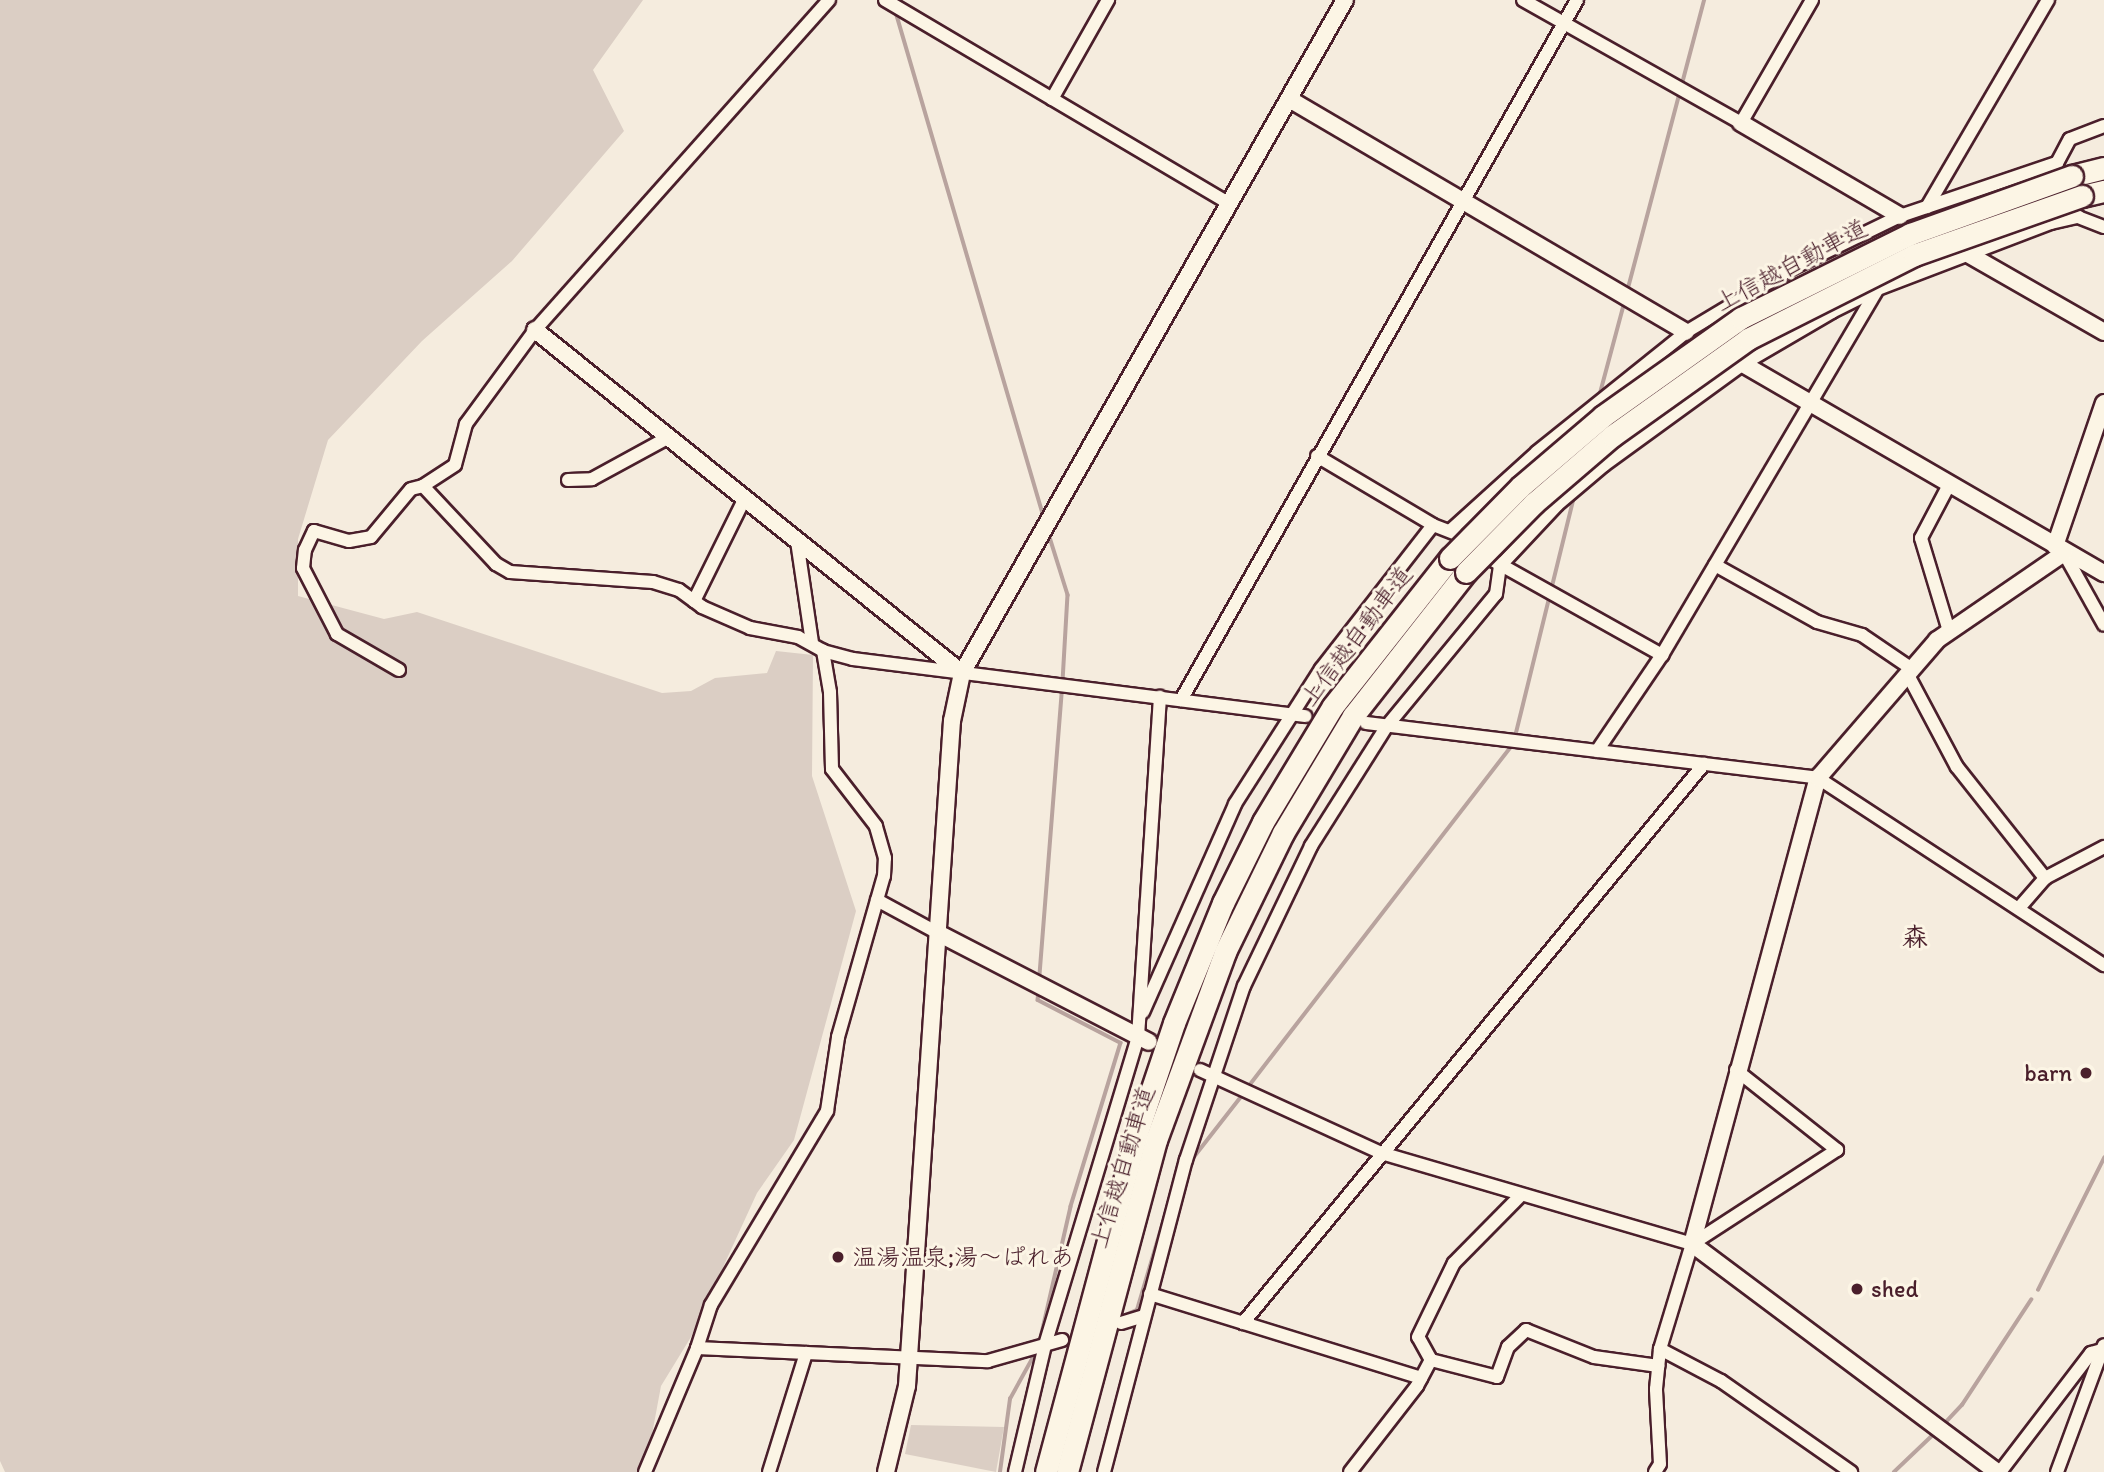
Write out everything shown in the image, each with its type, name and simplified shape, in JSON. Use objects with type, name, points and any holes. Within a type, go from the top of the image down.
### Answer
[{"type":"highway","name":"上信越自動車道","points":[[1046,1472],[1131,1152],[1204,946],[1242,862],[1307,746],[1361,666],[1450,558],[1520,487],[1603,416],[1741,318],[1910,234],[2072,176],[2104,168]]},
{"type":"highway","name":"上信越自動車道","points":[[1067,1472],[1153,1151],[1224,952],[1283,833],[1334,745],[1407,642],[1466,572],[1534,503],[1612,436],[1748,339],[1914,256],[2082,196],[2104,191]]},
{"type":"street","points":[[399,670],[337,634],[303,568],[305,550],[314,531],[349,541],[371,537],[411,489],[424,486],[455,465],[466,424],[536,330],[829,0]]},
{"type":"street","points":[[885,0],[1230,204]]},
{"type":"street","points":[[1052,99],[1108,0]]},
{"type":"street","points":[[886,1472],[907,1386],[952,721],[962,673],[1345,0]]},
{"type":"street","points":[[1523,0],[1900,216]]},
{"type":"street","points":[[1181,700],[1577,0]]},
{"type":"street","points":[[1741,123],[1812,0]]},
{"type":"street","points":[[1927,207],[2048,0]]},
{"type":"street","points":[[1289,99],[1686,332]]},
{"type":"street","points":[[1451,530],[1537,453],[1686,332],[1793,268],[1900,216],[2057,163],[2070,139],[2104,126]]},
{"type":"street","points":[[1104,1472],[1150,1294],[1213,1077],[1244,986],[1311,846],[1387,726],[1496,594],[1500,566],[1558,505],[1604,465],[1743,365],[1878,289],[2067,219],[2078,217],[2104,228]]},
{"type":"street","points":[[1968,254],[2104,332]]},
{"type":"street","points":[[1597,751],[1662,655],[1878,289]]},
{"type":"street","points":[[536,330],[962,673]]},
{"type":"street","points":[[1743,365],[2104,573]]},
{"type":"street","points":[[1655,1472],[1660,1464],[1660,1349],[1692,1244],[1736,1070],[1818,778],[1948,631],[2060,550],[2104,403]]},
{"type":"street","points":[[568,480],[592,479],[669,437]]},
{"type":"street","points":[[1317,456],[1433,525],[1451,530],[1500,566],[1662,655]]},
{"type":"street","points":[[1948,631],[1921,538],[1950,483]]},
{"type":"street","points":[[424,486],[496,564],[510,572],[653,582],[680,590],[694,601],[750,628],[817,647],[962,673],[1305,716]]},
{"type":"street","points":[[694,601],[745,498]]},
{"type":"street","points":[[1142,1014],[1235,804],[1291,714],[1433,525]]},
{"type":"street","points":[[645,1472],[697,1348],[711,1305],[827,1111],[838,1037],[877,900],[885,858],[866,808],[832,769],[830,692],[817,647],[797,541]]},
{"type":"street","points":[[2060,550],[2104,625]]},
{"type":"street","points":[[1715,565],[1817,622],[1862,635],[1910,672],[1958,767],[2045,878]]},
{"type":"street","points":[[1015,1472],[1045,1345],[1144,1040],[1142,1014],[1160,697]]},
{"type":"street","points":[[1366,723],[1818,778],[2104,965]]},
{"type":"street","points":[[1243,1323],[1704,764]]},
{"type":"street","points":[[2019,908],[2045,878],[2104,847]]},
{"type":"street","points":[[877,900],[1144,1040]]},
{"type":"street","points":[[1200,1070],[1381,1153],[1519,1197],[1692,1244],[1999,1472],[2091,1353],[2103,1347]]},
{"type":"street","points":[[1692,1244],[1837,1150],[1736,1070]]},
{"type":"street","points":[[1519,1197],[1454,1263],[1418,1337],[1431,1360],[1497,1377],[1508,1347],[1526,1330],[1594,1357],[1658,1366]]},
{"type":"street","points":[[1150,1294],[1420,1378]]},
{"type":"street","points":[[1121,1323],[1144,1316]]},
{"type":"street","points":[[697,1348],[988,1361],[1062,1340]]},
{"type":"street","points":[[2057,1472],[2103,1347]]},
{"type":"street","points":[[1660,1349],[1721,1381],[1851,1472]]},
{"type":"street","points":[[769,1472],[806,1353]]},
{"type":"street","points":[[1350,1472],[1431,1360]]},
{"type":"shaded area","points":[[0,0],[643,0],[593,70],[624,131],[512,261],[422,341],[328,440],[298,539],[298,596],[384,619],[417,612],[662,693],[691,691],[715,678],[767,673],[776,651],[813,655],[812,776],[856,911],[794,1140],[757,1193],[691,1337],[661,1386],[645,1472],[5,1472],[0,1461]]},
{"type":"shaded area","points":[[911,1425],[1004,1427],[996,1472],[905,1454]]},
{"type":"waterway","points":[[1627,292],[1704,0]]},
{"type":"waterway","points":[[896,12],[1044,517]]},
{"type":"waterway","points":[[1599,397],[1625,300]]},
{"type":"waterway","points":[[1515,737],[1574,496]]},
{"type":"waterway","points":[[1048,531],[1068,595],[1063,681]]},
{"type":"waterway","points":[[1039,981],[1062,689]]},
{"type":"waterway","points":[[1248,1087],[1513,744]]},
{"type":"waterway","points":[[1039,992],[1038,1000],[1121,1043],[1071,1207],[1040,1342]]},
{"type":"waterway","points":[[1190,1162],[1244,1093]]},
{"type":"waterway","points":[[2038,1290],[2104,1158]]},
{"type":"waterway","points":[[1123,1316],[1137,1310],[1175,1182]]},
{"type":"waterway","points":[[1945,1423],[1962,1405],[2031,1300]]},
{"type":"waterway","points":[[1000,1472],[1010,1399],[1037,1350]]},
{"type":"waterway","points":[[1894,1472],[1935,1433]]},
{"type":"place","name":"barn","points":[[2086,1073]]},
{"type":"place","name":"温湯温泉;湯〜ぱれあ","points":[[838,1257]]},
{"type":"place","name":"shed","points":[[1857,1289]]},
{"type":"district","name":"森","points":[[1915,938]]}]
